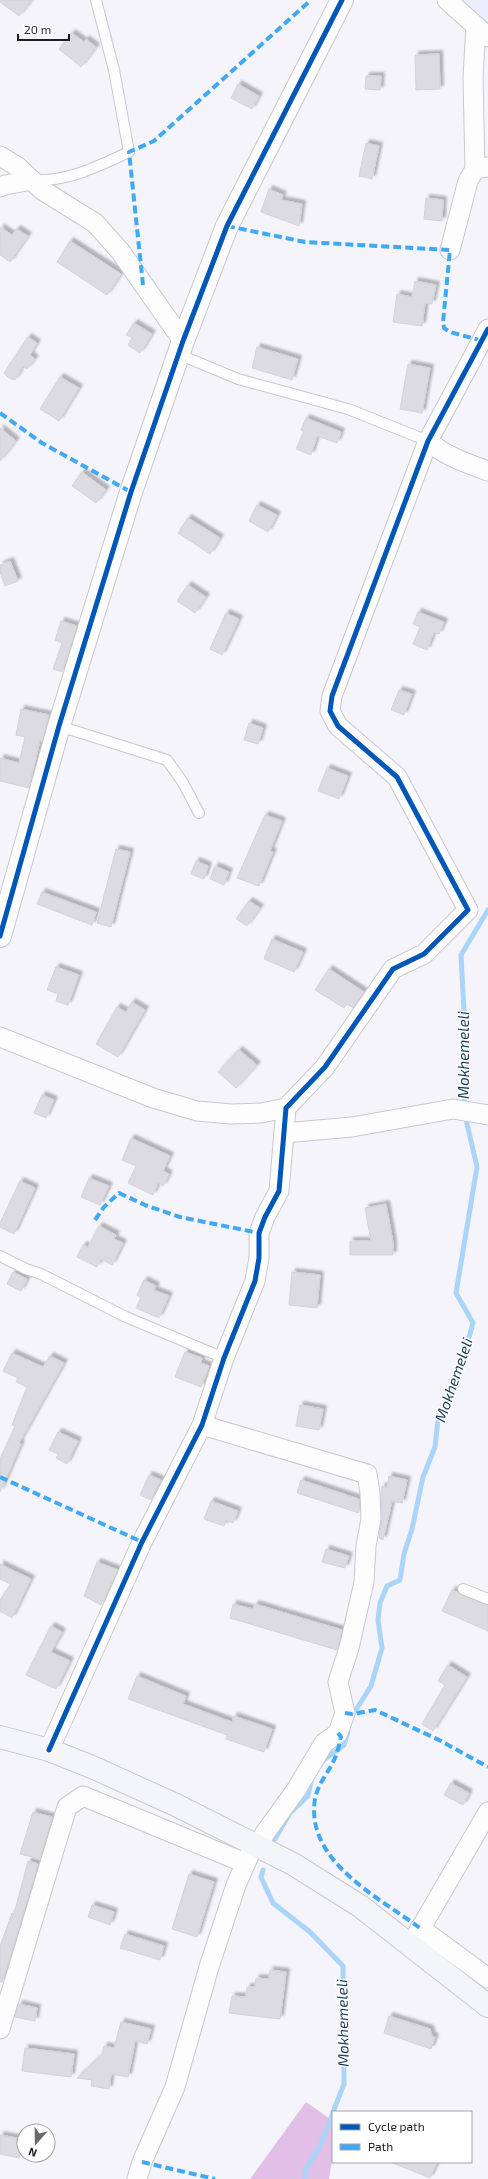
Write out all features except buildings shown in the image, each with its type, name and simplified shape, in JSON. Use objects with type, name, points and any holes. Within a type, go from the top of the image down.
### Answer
[{"type":"main road","points":[[0,1737],[49,1750],[176,1805],[257,1844],[293,1864],[360,1906],[415,1936],[488,2006]]},
{"type":"street","points":[[0,936],[59,726],[131,492],[181,348],[227,226],[342,0]]},
{"type":"street","points":[[447,0],[482,32],[473,77],[482,168],[468,181],[450,250]]},
{"type":"street","points":[[0,156],[18,167],[42,190],[95,223],[120,251],[181,348]]},
{"type":"street","points":[[0,188],[5,185],[32,180]]},
{"type":"street","points":[[0,1037],[153,1098],[197,1111],[231,1114],[261,1113],[286,1108],[325,1067],[392,969],[424,954],[468,910],[397,777],[338,726],[330,711],[332,696],[428,441],[486,337]]},
{"type":"street","points":[[428,441],[436,448],[454,458],[488,471]]},
{"type":"street","points":[[49,1750],[142,1542],[202,1425],[224,1358],[255,1280],[259,1258],[261,1227],[279,1191],[286,1108]]},
{"type":"street","points":[[284,1133],[352,1127],[453,1109],[488,1115]]},
{"type":"street","points":[[137,2179],[142,2162],[175,2087],[209,1967],[245,1862],[296,1790],[324,1743],[338,1733],[345,1713],[338,1682],[349,1648],[364,1582],[366,1546],[371,1519],[370,1493],[367,1474],[202,1425]]},
{"type":"street","points":[[0,2029],[67,1807],[82,1796],[245,1862]]},
{"type":"street","points":[[488,1812],[415,1936],[488,1978]]},
{"type":"lane","points":[[32,180],[50,181],[80,174],[129,152],[114,70],[96,0]]},
{"type":"lane","points":[[181,348],[238,379],[348,408],[428,441]]},
{"type":"lane","points":[[59,726],[167,760],[182,781],[199,813]]},
{"type":"lane","points":[[0,1256],[26,1269],[41,1274],[126,1317],[224,1358]]},
{"type":"lane","points":[[463,1589],[488,1599]]},
{"type":"shaded area","points":[[462,0],[488,0],[488,24]]},
{"type":"shaded area","points":[[306,2102],[332,2120],[332,2160],[329,2179],[250,2179]]},
{"type":"waterway","name":"Mokhemeleli","points":[[464,1107],[467,1068],[461,955],[488,910]]},
{"type":"waterway","name":"Mokhemeleli","points":[[352,1716],[371,1686],[382,1648],[378,1620],[380,1603],[387,1586],[400,1580],[404,1554],[412,1529],[423,1477],[435,1447],[438,1420],[457,1381],[473,1323],[456,1293],[477,1167],[465,1115]]},
{"type":"waterway","name":"Mokhemeleli","points":[[321,1762],[344,1745],[348,1732]]},
{"type":"waterway","name":"Mokhemeleli","points":[[275,1839],[290,1813],[308,1796],[311,1781]]},
{"type":"waterway","name":"Mokhemeleli","points":[[263,1870],[261,1877],[273,1903],[310,1932],[343,1966],[344,2084],[333,2111]]},
{"type":"waterway","name":"Mokhemeleli","points":[[305,2179],[305,2171],[319,2148],[332,2116]]},
{"type":"marked path","points":[[143,285],[129,152],[154,141],[311,0]]},
{"type":"marked path","points":[[227,226],[305,242],[450,250],[443,322],[444,328],[450,332],[483,341]]},
{"type":"marked path","points":[[0,413],[42,443],[131,492]]},
{"type":"marked path","points":[[95,1220],[104,1207],[119,1193],[145,1205],[180,1217],[259,1233]]},
{"type":"marked path","points":[[0,1477],[142,1542]]},
{"type":"marked path","points":[[345,1713],[352,1714],[375,1710],[441,1741],[488,1767]]},
{"type":"marked path","points":[[338,1733],[341,1737],[337,1753],[316,1793],[315,1799],[315,1821],[321,1841],[333,1859],[348,1875],[366,1890],[420,1928]]},
{"type":"marked path","points":[[142,2162],[215,2179]]},
{"type":"cycle path","points":[[0,936],[59,726],[131,492],[183,341],[227,226],[342,0]]},
{"type":"cycle path","points":[[49,1750],[142,1542],[202,1425],[224,1358],[255,1281],[259,1258],[259,1233],[265,1217],[279,1191],[286,1108],[325,1067],[393,969],[424,954],[468,910],[397,777],[338,726],[330,711],[332,696],[428,441],[488,329]]}]
